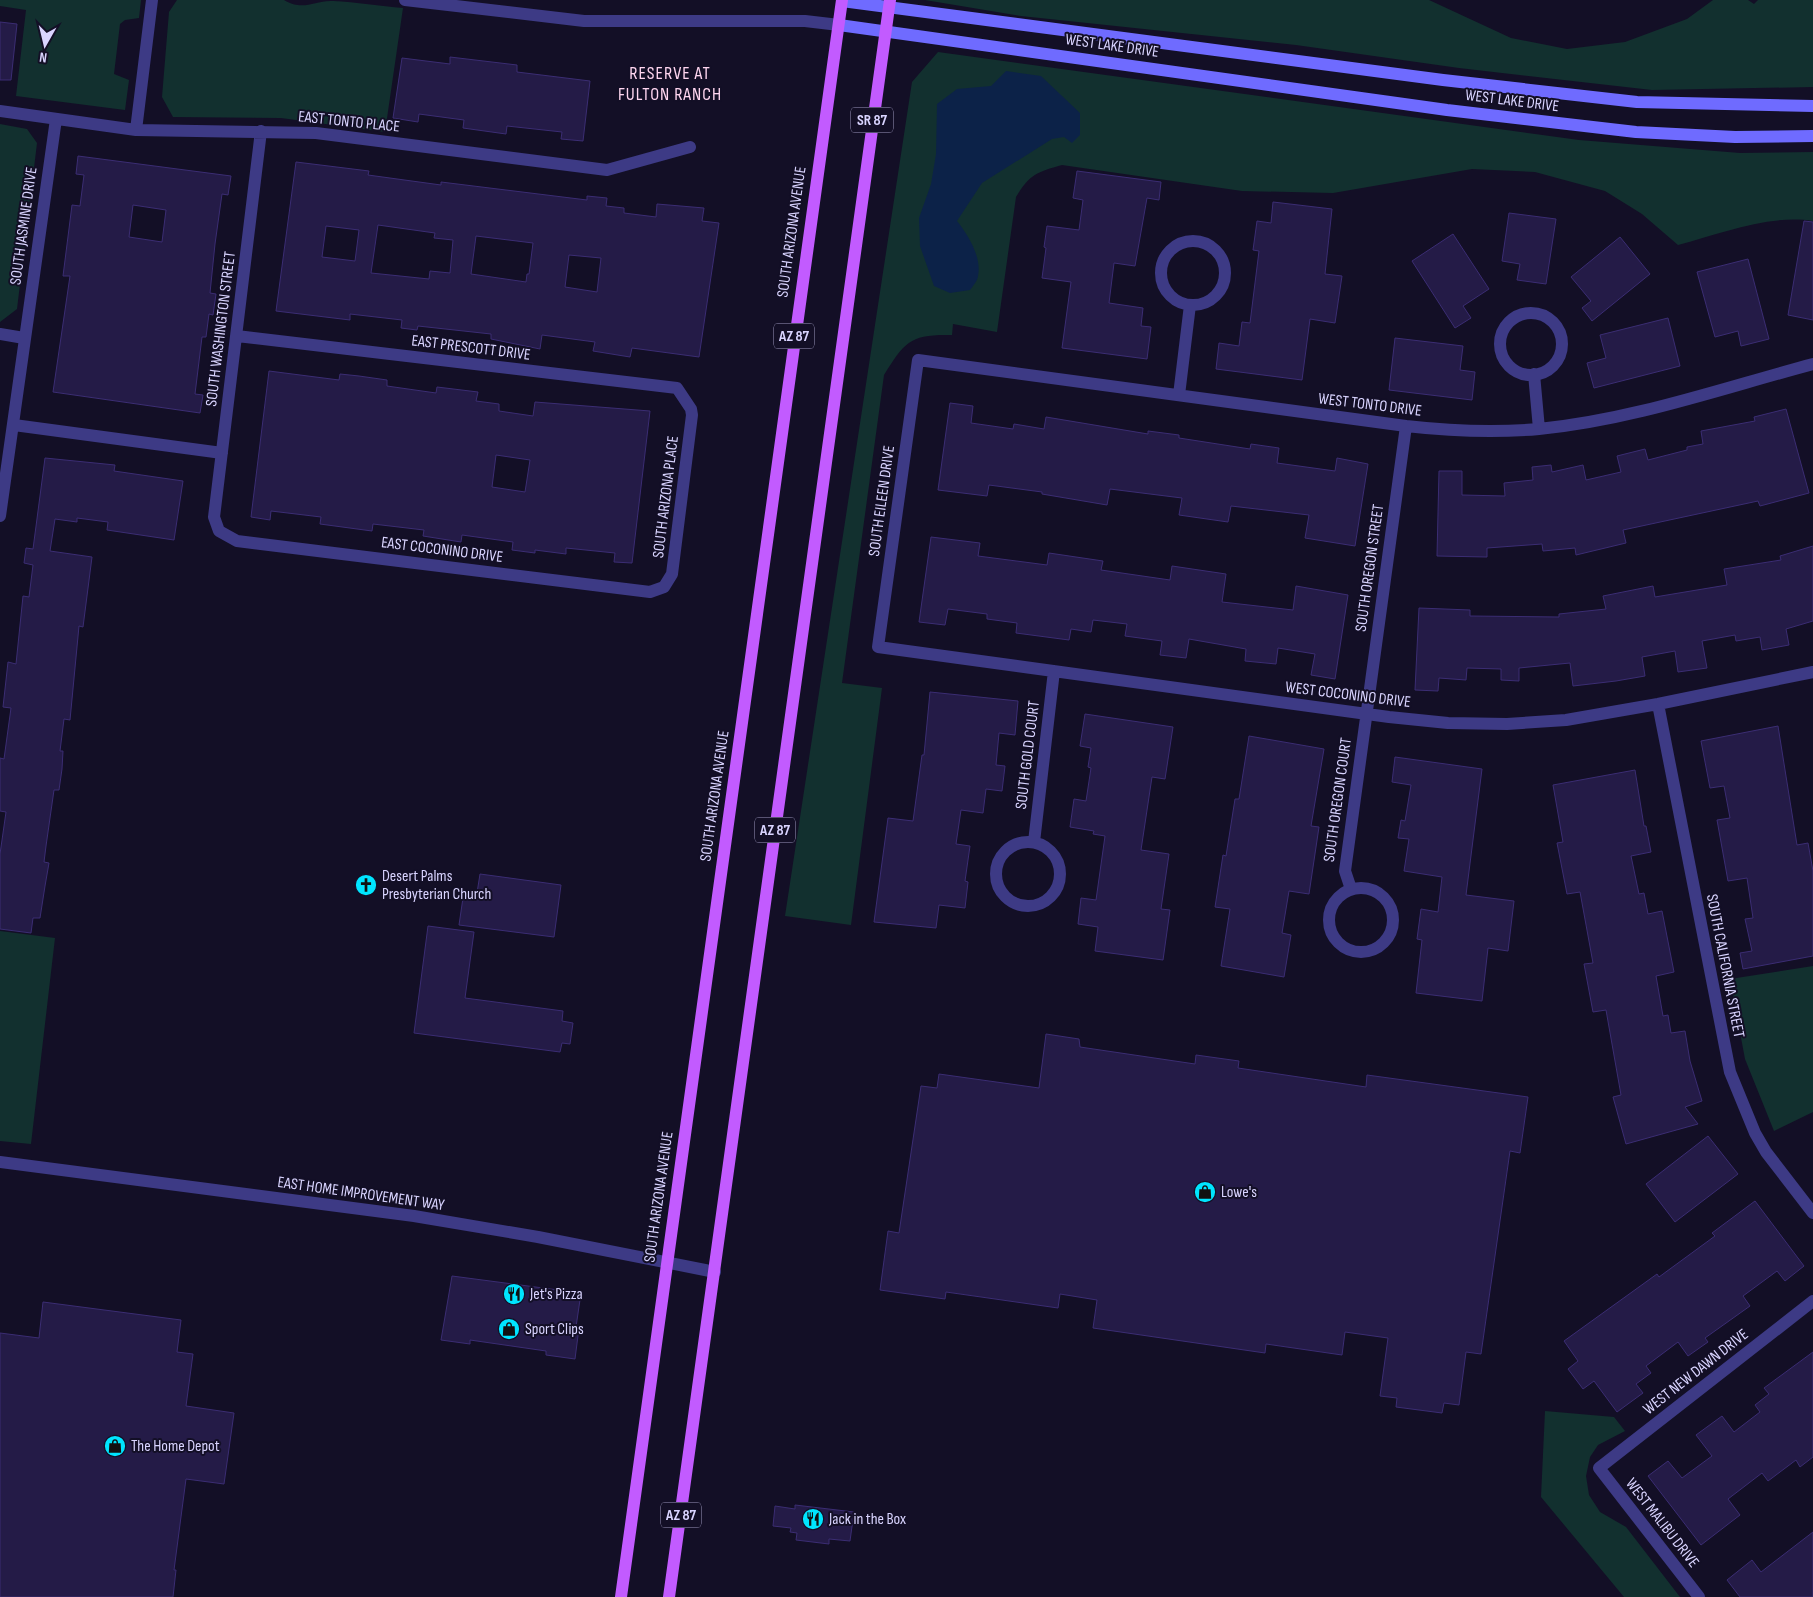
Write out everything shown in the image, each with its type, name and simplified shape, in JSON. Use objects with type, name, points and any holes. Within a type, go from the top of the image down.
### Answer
[{"type":"main road","name":"SOUTH ARIZONA AVENUE","points":[[621,1597],[839,25],[839,0]]},
{"type":"main road","points":[[885,32],[890,3]]},
{"type":"main road","name":"SR 87","points":[[860,208],[885,32]]},
{"type":"main road","name":"AZ 87","points":[[669,1597],[860,208]]},
{"type":"street","points":[[136,130],[152,0]]},
{"type":"street","name":"WEST LAKE DRIVE","points":[[405,0],[584,21],[805,21],[1447,110],[1636,132],[1735,137],[1813,136]]},
{"type":"street","name":"WEST LAKE DRIVE","points":[[839,0],[890,3],[1443,80],[1637,102],[1813,106]]},
{"type":"street","name":"EAST TONTO PLACE","points":[[0,111],[136,130],[316,133],[608,170],[690,147]]},
{"type":"street","name":"SOUTH JASMINE DRIVE","points":[[0,516],[56,120]]},
{"type":"street","name":"SOUTH WASHINGTON STREET","points":[[218,531],[214,517],[261,131]]},
{"type":"street","points":[[1193,240],[1204,242],[1214,248],[1221,256],[1225,277],[1217,295],[1209,301],[1190,305],[1172,297],[1164,288],[1161,278],[1161,266],[1165,256],[1172,248],[1182,242],[1193,240]]},
{"type":"street","points":[[1179,395],[1190,305]]},
{"type":"street","points":[[1531,313],[1551,320],[1558,328],[1561,339],[1561,348],[1553,365],[1546,371],[1534,374],[1518,372],[1510,367],[1503,359],[1500,349],[1500,338],[1504,328],[1511,320],[1531,313]]},
{"type":"street","points":[[0,334],[24,338]]},
{"type":"street","name":"EAST PRESCOTT DRIVE","points":[[237,336],[676,388],[691,409]]},
{"type":"street","name":"WEST TONTO DRIVE","points":[[918,360],[1450,431],[1539,429],[1584,423],[1630,413],[1813,364]]},
{"type":"street","name":"SOUTH EILEEN DRIVE","points":[[878,647],[918,360]]},
{"type":"street","points":[[1534,374],[1539,429]]},
{"type":"street","name":"SOUTH ARIZONA PLACE","points":[[664,587],[672,574],[692,415],[691,409]]},
{"type":"street","points":[[14,425],[222,453]]},
{"type":"street","name":"SOUTH OREGON STREET","points":[[1366,714],[1406,426]]},
{"type":"street","name":"EAST COCONINO DRIVE","points":[[218,531],[237,541],[650,592],[664,587]]},
{"type":"street","name":"WEST COCONINO DRIVE","points":[[878,647],[1366,714],[1448,723],[1507,724],[1566,720],[1658,704],[1813,672]]},
{"type":"street","name":"SOUTH GOLD COURT","points":[[1034,842],[1054,671]]},
{"type":"street","name":"SOUTH CALIFORNIA STREET","points":[[1658,704],[1732,1079],[1745,1113],[1766,1152],[1813,1213]]},
{"type":"street","name":"SOUTH OREGON COURT","points":[[1350,889],[1345,871],[1366,714]]},
{"type":"street","points":[[1024,842],[1034,842],[1044,845],[1057,859],[1060,878],[1052,896],[1044,902],[1025,906],[1015,903],[1003,893],[996,880],[996,869],[999,859],[1009,848],[1024,842]]},
{"type":"street","points":[[1362,887],[1373,889],[1390,904],[1393,914],[1394,924],[1385,942],[1368,951],[1358,952],[1340,944],[1333,935],[1329,924],[1329,914],[1333,903],[1341,894],[1350,889],[1362,887]]},
{"type":"street","name":"EAST HOME IMPROVEMENT WAY","points":[[0,1162],[414,1216],[538,1237],[715,1272]]},
{"type":"street","name":"WEST NEW DAWN DRIVE","points":[[1599,1468],[1813,1301]]},
{"type":"street","name":"WEST MALIBU DRIVE","points":[[1599,1468],[1699,1597]]},
{"type":"green space","points":[[0,0],[141,0],[139,18],[125,20],[120,24],[114,74],[129,80],[125,110],[16,96],[26,10],[0,6]]},
{"type":"green space","points":[[177,0],[284,0],[297,5],[333,1],[403,8],[385,132],[281,118],[173,117],[162,97],[169,12]]},
{"type":"green space","points":[[925,0],[1429,0],[1511,38],[1567,49],[1625,42],[1687,19],[1713,0],[1748,0],[1754,4],[1758,0],[1813,0],[1813,87],[1652,90],[1459,68],[1296,45],[1021,16]]},
{"type":"green space","points":[[938,52],[1579,140],[1740,153],[1813,152],[1813,221],[1779,220],[1745,226],[1678,245],[1642,214],[1605,191],[1535,172],[1472,169],[1333,193],[1242,191],[1062,165],[1035,175],[1026,183],[1016,197],[997,332],[953,324],[952,335],[927,336],[910,342],[898,354],[884,375],[842,683],[882,688],[851,925],[785,916],[912,82]]},
{"type":"green space","points":[[0,124],[27,129],[37,143],[17,309],[0,322]]},
{"type":"green space","points":[[0,931],[55,938],[31,1144],[0,1141]]},
{"type":"green space","points":[[1813,966],[1813,1112],[1774,1131],[1745,1059],[1730,979]]},
{"type":"green space","points":[[1545,1411],[1614,1417],[1625,1431],[1598,1445],[1590,1457],[1586,1476],[1589,1495],[1600,1512],[1626,1527],[1680,1597],[1624,1597],[1541,1497]]},
{"type":"water","points":[[1006,71],[1041,76],[1080,113],[1080,135],[1072,143],[1064,137],[1052,139],[982,183],[957,221],[970,240],[976,254],[979,269],[978,278],[970,290],[950,293],[934,286],[920,246],[919,218],[931,184],[936,154],[937,104],[957,89],[991,86]]},
{"type":"building","points":[[0,22],[17,24],[11,80],[0,80]]},
{"type":"building","points":[[450,57],[517,65],[517,72],[590,81],[583,141],[561,139],[562,132],[507,126],[506,134],[463,128],[464,120],[419,114],[418,122],[393,118],[402,58],[450,64]]},
{"type":"building","points":[[78,156],[231,176],[228,195],[222,194],[215,244],[210,293],[216,294],[213,315],[209,314],[206,337],[202,337],[195,394],[203,395],[200,413],[53,392],[70,276],[63,276],[72,205],[80,206],[84,175],[76,174]],"holes":[[[133,205],[166,210],[162,242],[129,237]]]},
{"type":"building","points":[[296,162],[369,171],[368,175],[441,185],[441,182],[587,200],[587,196],[607,198],[606,206],[624,208],[624,213],[656,217],[657,204],[704,208],[702,221],[719,223],[699,357],[632,348],[630,357],[593,351],[595,342],[542,335],[540,349],[491,339],[491,334],[418,326],[417,330],[401,328],[402,320],[350,314],[350,320],[276,311]],"holes":[[[378,225],[435,233],[434,238],[453,240],[450,273],[430,271],[429,279],[371,273]],[[326,226],[359,230],[355,261],[322,257]],[[476,236],[533,243],[529,274],[527,274],[526,282],[471,274]],[[569,255],[601,258],[597,292],[565,287]]]},
{"type":"building","points":[[1077,171],[1161,182],[1159,200],[1147,198],[1135,266],[1114,263],[1109,303],[1143,308],[1141,326],[1151,327],[1147,359],[1062,348],[1071,282],[1042,278],[1046,248],[1044,247],[1047,226],[1079,230],[1083,200],[1073,198]]},
{"type":"building","points":[[1273,202],[1332,209],[1325,274],[1342,276],[1335,323],[1310,319],[1302,380],[1216,369],[1219,343],[1239,346],[1242,322],[1250,323],[1259,251],[1253,250],[1257,221],[1271,223]]},
{"type":"building","points":[[1509,213],[1556,219],[1546,284],[1517,280],[1520,264],[1502,261]]},
{"type":"building","points":[[1804,221],[1813,222],[1813,320],[1788,315]]},
{"type":"building","points":[[1453,234],[1489,289],[1463,306],[1471,318],[1455,328],[1412,261]]},
{"type":"building","points":[[1620,237],[1650,274],[1592,321],[1582,308],[1591,301],[1571,277]]},
{"type":"building","points":[[1748,259],[1769,339],[1741,346],[1738,331],[1715,337],[1697,272]]},
{"type":"building","points":[[1668,318],[1680,366],[1594,388],[1587,363],[1606,358],[1600,335]]},
{"type":"building","points":[[1395,338],[1463,346],[1460,370],[1475,372],[1472,400],[1389,390]]},
{"type":"building","points":[[269,371],[339,380],[340,374],[359,376],[387,380],[387,386],[436,393],[437,387],[478,392],[476,401],[499,404],[499,411],[533,416],[535,402],[650,411],[632,563],[614,562],[615,553],[566,548],[566,554],[535,550],[535,553],[512,550],[513,542],[462,535],[461,542],[423,536],[424,530],[373,524],[372,531],[320,524],[321,517],[271,511],[270,520],[251,517]],"holes":[[[496,455],[530,460],[525,492],[492,487]]]},
{"type":"building","points":[[950,403],[973,406],[971,423],[1013,429],[1014,424],[1044,429],[1046,417],[1148,434],[1148,431],[1179,435],[1179,438],[1250,449],[1251,444],[1279,448],[1277,463],[1335,471],[1337,458],[1368,464],[1355,546],[1305,538],[1309,515],[1231,506],[1228,522],[1179,515],[1182,498],[1110,489],[1107,505],[1042,494],[1042,492],[989,485],[987,496],[938,490]]},
{"type":"building","points":[[1786,409],[1809,493],[1760,506],[1758,501],[1623,530],[1626,543],[1576,555],[1575,548],[1543,551],[1542,544],[1487,548],[1487,557],[1437,556],[1439,471],[1462,471],[1462,495],[1505,496],[1504,483],[1533,480],[1532,467],[1551,465],[1552,472],[1583,465],[1586,480],[1621,472],[1617,456],[1645,449],[1648,460],[1687,450],[1687,447],[1703,444],[1701,431],[1755,421],[1754,417]]},
{"type":"building","points":[[45,458],[115,465],[114,471],[183,481],[174,540],[107,530],[108,522],[77,518],[77,522],[55,519],[50,551],[92,557],[83,627],[79,626],[70,720],[64,719],[60,751],[63,751],[59,790],[54,790],[46,846],[44,862],[49,863],[40,918],[33,918],[31,933],[0,929],[0,854],[6,812],[0,811],[0,758],[4,759],[11,708],[3,707],[8,662],[16,664],[23,596],[29,597],[33,565],[24,563],[26,548],[33,549]]},
{"type":"building","points":[[931,537],[980,543],[978,556],[1047,565],[1049,553],[1103,561],[1101,570],[1170,580],[1172,566],[1226,574],[1222,602],[1293,610],[1296,586],[1348,595],[1335,679],[1311,675],[1315,654],[1278,648],[1276,664],[1245,661],[1246,649],[1189,639],[1186,658],[1160,655],[1162,641],[1125,636],[1127,624],[1093,620],[1091,632],[1071,629],[1069,640],[1016,633],[1017,623],[987,619],[987,614],[948,609],[945,625],[919,622]]},
{"type":"building","points":[[1813,546],[1813,621],[1786,629],[1789,645],[1762,650],[1760,637],[1736,641],[1735,635],[1702,641],[1707,668],[1678,672],[1675,651],[1642,657],[1645,676],[1616,681],[1573,686],[1570,663],[1519,668],[1519,681],[1501,680],[1501,669],[1467,668],[1466,680],[1439,678],[1438,691],[1415,690],[1419,608],[1470,610],[1470,616],[1559,617],[1559,614],[1606,609],[1603,596],[1653,586],[1655,597],[1727,585],[1724,569],[1781,560],[1780,556]]},
{"type":"building","points":[[930,692],[1018,701],[1015,735],[999,733],[996,765],[1005,766],[1002,791],[986,789],[983,813],[961,810],[956,844],[970,846],[965,881],[968,882],[965,908],[939,905],[936,928],[874,922],[888,818],[913,821],[922,755],[924,755]]},
{"type":"building","points":[[1085,714],[1173,727],[1165,779],[1152,777],[1141,850],[1169,854],[1161,909],[1170,910],[1163,960],[1095,951],[1098,927],[1078,924],[1081,898],[1096,900],[1105,836],[1093,834],[1094,831],[1070,827],[1074,799],[1086,801],[1091,768],[1088,767],[1091,748],[1080,746]]},
{"type":"building","points":[[1778,726],[1797,845],[1808,843],[1813,871],[1813,956],[1743,969],[1740,953],[1752,951],[1745,919],[1753,918],[1747,878],[1728,881],[1717,820],[1730,818],[1724,786],[1710,788],[1701,741]]},
{"type":"building","points":[[1249,736],[1324,749],[1311,826],[1319,827],[1309,894],[1289,891],[1282,933],[1291,935],[1284,977],[1221,966],[1230,909],[1215,907],[1223,855],[1226,856],[1235,799],[1239,799]]},
{"type":"building","points":[[1395,757],[1482,769],[1466,895],[1514,901],[1508,951],[1488,948],[1482,1001],[1416,993],[1422,940],[1417,939],[1421,909],[1438,912],[1442,877],[1404,871],[1409,839],[1398,838],[1401,820],[1405,821],[1411,785],[1392,782]]},
{"type":"building","points":[[1635,770],[1644,826],[1646,826],[1651,852],[1631,856],[1639,894],[1644,893],[1648,914],[1662,911],[1674,972],[1656,976],[1663,1016],[1668,1015],[1671,1033],[1685,1031],[1690,1061],[1702,1101],[1685,1107],[1698,1124],[1626,1144],[1613,1097],[1621,1095],[1606,1010],[1593,1012],[1584,964],[1593,963],[1580,892],[1567,894],[1557,843],[1563,842],[1553,785]]},
{"type":"building","points":[[480,874],[561,885],[554,937],[459,925],[464,891],[477,893]]},
{"type":"building","points":[[428,926],[474,932],[465,998],[563,1011],[562,1021],[573,1023],[570,1044],[562,1043],[560,1052],[414,1033]]},
{"type":"building","name":"Lowe's","points":[[1046,1034],[1079,1039],[1080,1047],[1195,1064],[1196,1055],[1239,1061],[1238,1068],[1366,1087],[1367,1075],[1528,1097],[1520,1153],[1510,1151],[1481,1354],[1466,1352],[1459,1405],[1444,1403],[1442,1413],[1396,1407],[1397,1398],[1380,1396],[1388,1338],[1345,1332],[1342,1355],[1266,1344],[1265,1353],[1093,1328],[1097,1300],[1060,1294],[1058,1308],[946,1292],[945,1299],[880,1290],[888,1231],[899,1233],[921,1086],[937,1088],[939,1074],[1039,1088]]},
{"type":"building","points":[[1708,1136],[1738,1174],[1675,1222],[1646,1184]]},
{"type":"building","points":[[1755,1201],[1804,1266],[1785,1281],[1777,1271],[1743,1296],[1750,1306],[1705,1338],[1708,1342],[1688,1356],[1678,1342],[1646,1366],[1651,1373],[1636,1384],[1643,1393],[1617,1412],[1594,1381],[1583,1389],[1568,1369],[1578,1361],[1564,1341],[1657,1274],[1659,1277],[1715,1236],[1712,1233]]},
{"type":"building","points":[[452,1276],[581,1293],[576,1327],[579,1328],[575,1359],[546,1355],[546,1351],[470,1340],[470,1344],[441,1340]]},
{"type":"building","name":"The Home Depot","points":[[43,1302],[181,1320],[177,1352],[193,1354],[186,1406],[234,1413],[224,1484],[186,1479],[174,1570],[176,1570],[173,1597],[0,1597],[0,1333],[39,1338]]},
{"type":"building","points":[[1813,1352],[1813,1457],[1800,1467],[1796,1460],[1768,1481],[1762,1473],[1728,1499],[1740,1515],[1701,1545],[1648,1476],[1668,1461],[1682,1478],[1712,1456],[1696,1435],[1722,1416],[1734,1432],[1760,1412],[1755,1405],[1769,1394],[1764,1388]]},
{"type":"building","name":"Jack in the Box","points":[[795,1505],[854,1512],[850,1541],[829,1539],[829,1544],[796,1540],[797,1533],[790,1532],[791,1528],[773,1526],[775,1506],[795,1509]]},
{"type":"building","points":[[1813,1532],[1813,1597],[1740,1597],[1727,1580],[1752,1560],[1761,1572]]},
{"type":"place","name":"Desert Palms Presbyterian Church","points":[[366,885]]},
{"type":"place","name":"Lowe's","points":[[1205,1192]]},
{"type":"place","name":"Jet's Pizza","points":[[514,1294]]},
{"type":"place","name":"Sport Clips","points":[[509,1329]]},
{"type":"place","name":"The Home Depot","points":[[115,1446]]},
{"type":"place","name":"Jack in the Box","points":[[813,1519]]},
{"type":"district","name":"RESERVE AT FULTON RANCH","points":[[670,83]]}]
